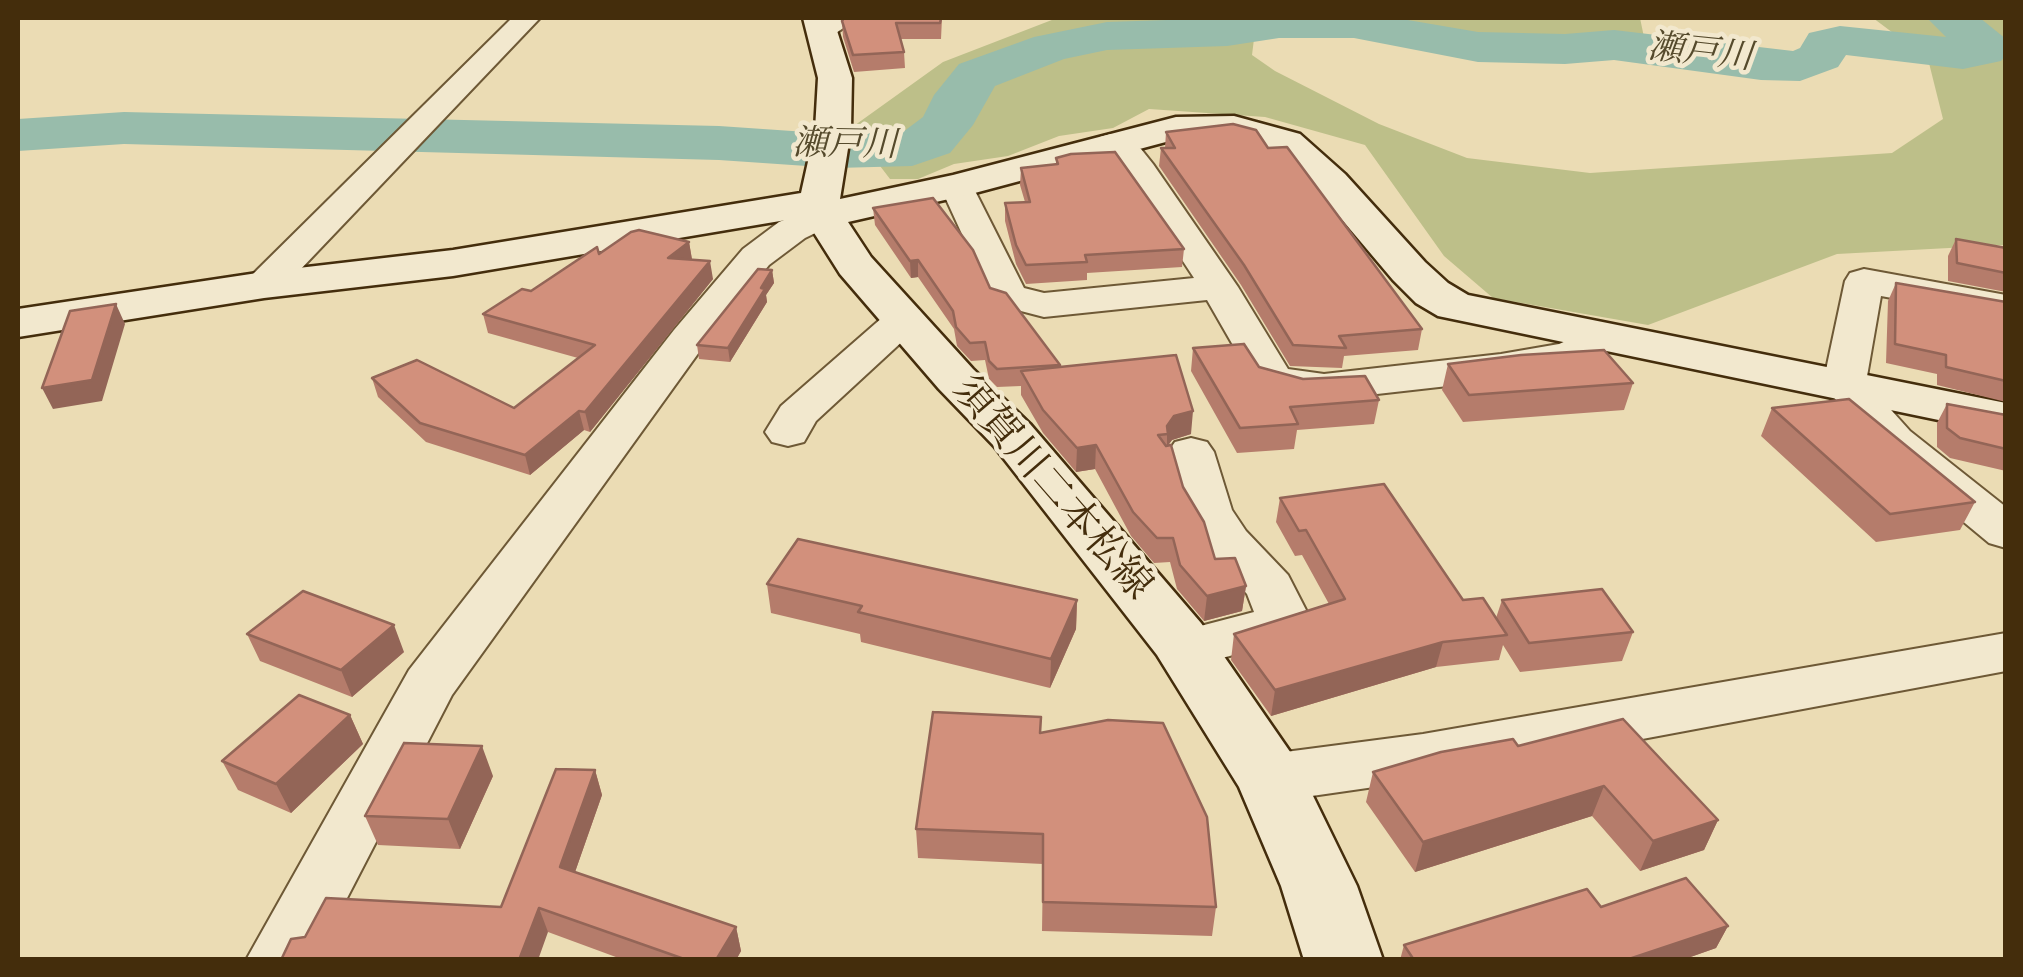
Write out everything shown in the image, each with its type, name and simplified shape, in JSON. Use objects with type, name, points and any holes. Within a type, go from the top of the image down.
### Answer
[{"type":"street","points":[[264,285],[527,18]]},
{"type":"street","points":[[280,960],[430,684],[688,339],[756,257],[822,201],[833,130],[835,78],[829,22]]},
{"type":"street","points":[[18,323],[264,285],[453,263],[822,201],[957,186],[1111,144],[1198,126],[1234,128],[1278,138],[1331,182],[1432,293],[1454,306],[2006,419]]},
{"type":"street","points":[[1111,144],[1129,156],[1141,171],[1218,287],[1272,378],[1300,386],[1324,387],[1500,366],[1571,354],[1601,338]]},
{"type":"street","points":[[957,186],[1008,296],[1044,305],[1218,287]]},
{"type":"street","name":"須賀川二本松線","points":[[822,201],[855,265],[906,318],[956,379],[1012,435],[1185,649],[1270,778],[1319,886],[1344,960]]},
{"type":"street","points":[[1844,384],[1864,281],[2006,307]]},
{"type":"street","points":[[788,432],[797,416],[906,318]]},
{"type":"street","points":[[1844,384],[1894,441],[2006,532]]},
{"type":"street","points":[[1185,649],[1270,628],[1278,622],[1280,612],[1270,587],[1228,542],[1208,510],[1191,452]]},
{"type":"street","points":[[1270,778],[1423,757],[2006,652]]},
{"type":"green space","points":[[1057,18],[1640,18],[1645,42],[1478,44],[1328,34],[1254,39],[1252,55],[1275,71],[1379,124],[1467,158],[1590,173],[1892,153],[1943,119],[1928,59],[1873,18],[2005,18],[2005,245],[1837,254],[1648,325],[1493,298],[1444,256],[1365,145],[1265,117],[1149,109],[1113,128],[1059,136],[1008,156],[954,164],[918,179],[890,179],[851,128],[943,62]]},
{"type":"building","points":[[844,18],[941,18],[940,23],[896,23],[904,52],[853,55]]},
{"type":"building","points":[[1233,124],[1256,130],[1268,148],[1287,147],[1422,329],[1339,336],[1346,348],[1293,345],[1244,265],[1161,148],[1175,148],[1166,132]]},
{"type":"building","points":[[1115,152],[1184,249],[1085,255],[1087,262],[1026,265],[1016,245],[1005,203],[1030,202],[1021,168],[1058,164],[1056,158],[1071,154]]},
{"type":"building","points":[[933,198],[973,250],[990,288],[1006,293],[1060,365],[997,369],[989,361],[985,342],[970,343],[956,327],[953,311],[918,260],[910,261],[873,208]]},
{"type":"building","points":[[639,230],[689,242],[668,258],[710,261],[585,412],[579,411],[525,455],[420,423],[372,378],[417,360],[514,408],[595,345],[483,314],[522,289],[531,291],[597,247],[599,254]]},
{"type":"building","points":[[1956,239],[2006,248],[2006,273],[1957,263]]},
{"type":"building","points":[[758,269],[772,270],[761,288],[765,289],[728,348],[697,345]]},
{"type":"building","points":[[1896,283],[2006,302],[2006,381],[1946,367],[1946,355],[1895,344]]},
{"type":"building","points":[[116,304],[92,380],[42,388],[70,311]]},
{"type":"building","points":[[1244,344],[1259,367],[1303,379],[1365,376],[1379,400],[1290,407],[1298,424],[1240,428],[1193,348]]},
{"type":"building","points":[[1604,350],[1633,383],[1469,395],[1448,364],[1521,355]]},
{"type":"building","points":[[1176,355],[1193,411],[1174,416],[1167,426],[1168,434],[1158,435],[1166,446],[1171,445],[1183,487],[1204,522],[1215,559],[1235,558],[1246,586],[1207,596],[1180,565],[1173,538],[1157,538],[1133,512],[1096,445],[1077,448],[1043,410],[1021,371]]},
{"type":"building","points":[[1849,399],[1975,502],[1890,514],[1772,408]]},
{"type":"building","points":[[1947,404],[2006,415],[2006,449],[1960,438],[1947,428]]},
{"type":"building","points":[[1384,484],[1463,600],[1483,598],[1507,635],[1443,642],[1275,690],[1234,634],[1345,599],[1306,530],[1299,531],[1280,498]]},
{"type":"building","points":[[798,539],[1077,600],[1051,659],[858,612],[862,606],[767,584]]},
{"type":"building","points":[[1602,589],[1633,632],[1529,643],[1502,600]]},
{"type":"building","points":[[303,591],[394,625],[341,670],[247,634]]},
{"type":"building","points":[[299,695],[350,715],[276,784],[222,761]]},
{"type":"building","points":[[933,712],[1041,717],[1040,733],[1108,720],[1163,723],[1207,817],[1216,907],[1043,902],[1043,834],[916,829]]},
{"type":"building","points":[[1623,719],[1718,820],[1653,841],[1604,786],[1423,842],[1373,772],[1441,752],[1513,739],[1518,746]]},
{"type":"building","points":[[404,743],[482,746],[448,819],[365,816]]},
{"type":"building","points":[[556,769],[595,770],[560,867],[736,927],[716,960],[687,960],[539,908],[519,960],[281,960],[291,939],[305,937],[326,898],[501,907]]},
{"type":"building","points":[[1686,878],[1728,926],[1626,960],[1414,960],[1404,945],[1587,889],[1601,907]]},
{"type":"waterway","name":"瀬戸川","points":[[18,135],[124,128],[719,143],[836,151],[912,149],[930,141],[946,125],[960,95],[977,75],[1051,47],[1107,36],[1227,32],[1279,24],[1354,24],[1478,47],[1565,49],[1614,45],[1761,65],[1800,66],[1821,57],[1826,43],[1840,40],[1963,54],[1984,51],[1984,43],[1950,18]]}]
